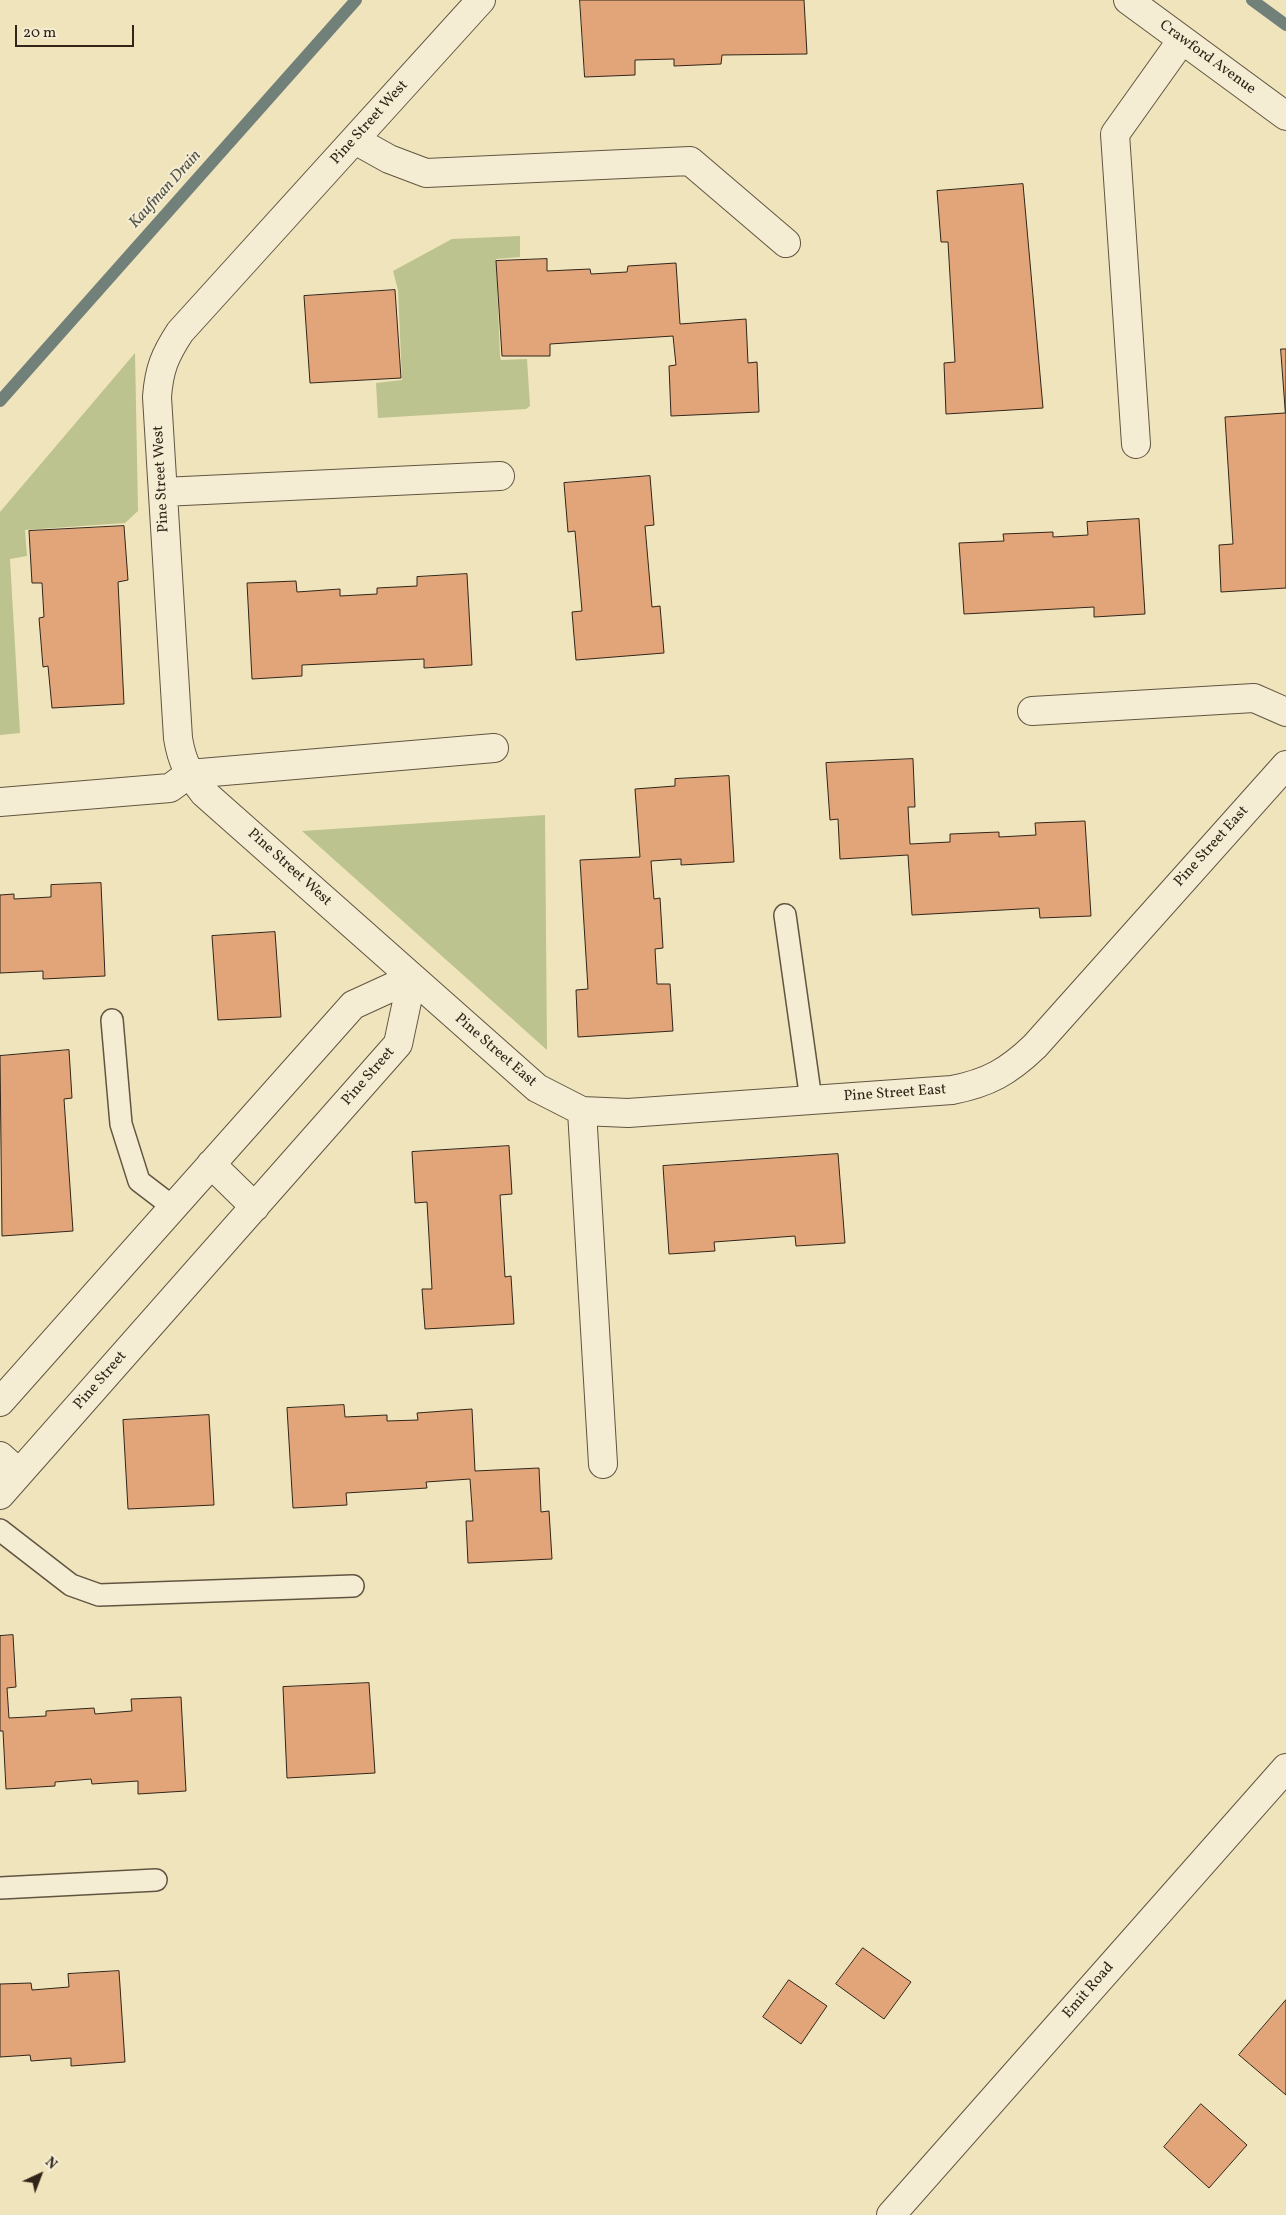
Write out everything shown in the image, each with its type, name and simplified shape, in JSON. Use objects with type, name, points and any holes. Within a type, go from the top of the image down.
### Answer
[{"type":"street","name":"Pine Street West","points":[[412,978],[204,793],[189,774],[181,757],[178,738],[157,396],[159,374],[166,353],[180,332],[481,0]]},
{"type":"street","name":"Crawford Avenue","points":[[1128,0],[1286,116]]},
{"type":"street","points":[[1136,444],[1115,134],[1182,40]]},
{"type":"street","points":[[356,140],[389,159],[426,173],[690,161],[786,242]]},
{"type":"street","points":[[163,492],[500,476]]},
{"type":"street","points":[[1032,711],[1254,698],[1286,712]]},
{"type":"street","points":[[0,802],[170,788],[189,774],[494,748]]},
{"type":"street","name":"Pine Street East","points":[[412,978],[537,1088],[582,1111],[628,1113],[952,1090],[975,1086],[997,1077],[1016,1064],[1035,1046],[1286,764]]},
{"type":"street","points":[[0,1402],[353,1005],[412,978]]},
{"type":"street","name":"Pine Street","points":[[0,1495],[10,1465],[255,1207],[398,1044],[412,978]]},
{"type":"street","points":[[582,1111],[603,1464]]},
{"type":"street","points":[[211,1164],[255,1207]]},
{"type":"street","name":"Emit Road","points":[[891,2215],[1286,1768]]},
{"type":"lane","points":[[786,916],[811,1100]]},
{"type":"lane","points":[[112,1020],[121,1124],[138,1181],[173,1208]]},
{"type":"lane","points":[[0,1530],[71,1585],[99,1595],[353,1586]]},
{"type":"lane","points":[[0,1888],[156,1880]]},
{"type":"green space","points":[[520,236],[520,257],[496,259],[500,356],[501,360],[527,359],[530,406],[526,409],[378,418],[376,383],[402,380],[398,290],[393,271],[452,239]]},
{"type":"green space","points":[[135,353],[138,511],[125,523],[25,530],[27,556],[10,559],[20,733],[0,735],[0,512]]},
{"type":"green space","points":[[545,815],[547,1050],[302,831]]},
{"type":"building","points":[[580,0],[804,0],[807,54],[722,55],[721,64],[674,66],[674,59],[635,60],[635,75],[585,77]]},
{"type":"building","points":[[1023,184],[1043,408],[946,414],[944,363],[955,362],[948,242],[941,242],[937,191]]},
{"type":"building","points":[[547,259],[547,271],[590,269],[591,274],[627,272],[628,266],[676,263],[680,324],[746,319],[748,363],[757,362],[759,412],[671,416],[669,366],[676,365],[673,336],[550,344],[550,356],[502,356],[496,261]]},
{"type":"building","points":[[395,290],[401,378],[310,383],[304,296]]},
{"type":"building","points":[[1281,349],[1286,349],[1286,588],[1221,592],[1219,545],[1233,544],[1225,417],[1285,413]]},
{"type":"building","points":[[650,476],[654,525],[645,526],[652,607],[660,606],[664,653],[576,660],[572,612],[582,611],[575,531],[568,532],[564,483]]},
{"type":"building","points":[[1139,519],[1145,614],[1094,617],[1094,607],[964,614],[959,543],[1004,541],[1003,534],[1053,532],[1053,537],[1088,535],[1087,522]]},
{"type":"building","points":[[124,526],[128,580],[118,582],[124,704],[52,708],[48,666],[43,667],[39,618],[44,617],[42,583],[32,583],[29,531]]},
{"type":"building","points":[[467,574],[472,665],[424,668],[424,659],[302,665],[302,676],[252,679],[247,583],[296,581],[297,592],[340,589],[340,596],[377,594],[377,588],[417,586],[417,577]]},
{"type":"building","points":[[913,759],[915,807],[908,807],[910,844],[950,842],[950,834],[999,832],[999,837],[1036,835],[1035,823],[1085,821],[1091,916],[1040,918],[1039,908],[912,915],[908,855],[840,859],[838,819],[830,820],[826,763]]},
{"type":"building","points":[[729,776],[734,862],[681,865],[681,859],[651,861],[654,899],[660,898],[663,948],[655,949],[657,984],[670,984],[673,1031],[578,1037],[576,990],[588,989],[580,860],[640,857],[635,789],[675,786],[675,779]]},
{"type":"building","points":[[101,883],[105,976],[43,979],[43,971],[0,973],[0,895],[14,894],[14,899],[51,897],[51,885]]},
{"type":"building","points":[[275,932],[281,1017],[218,1020],[212,936]]},
{"type":"building","points":[[69,1050],[72,1098],[64,1099],[73,1231],[2,1236],[0,1056]]},
{"type":"building","points":[[509,1146],[512,1194],[500,1195],[505,1277],[511,1276],[514,1324],[425,1329],[422,1289],[432,1289],[427,1202],[415,1203],[412,1152]]},
{"type":"building","points":[[838,1154],[845,1243],[796,1246],[795,1236],[714,1242],[715,1251],[669,1254],[663,1166]]},
{"type":"building","points":[[344,1405],[345,1417],[387,1415],[387,1421],[418,1420],[417,1413],[472,1409],[475,1471],[539,1468],[541,1512],[549,1511],[552,1559],[468,1563],[466,1521],[473,1521],[470,1479],[426,1482],[427,1488],[346,1493],[347,1505],[293,1508],[287,1408]]},
{"type":"building","points":[[209,1415],[214,1505],[128,1509],[123,1420]]},
{"type":"building","points":[[13,1635],[16,1687],[7,1688],[9,1718],[46,1716],[46,1711],[94,1708],[95,1714],[132,1711],[131,1699],[181,1697],[186,1791],[138,1794],[138,1781],[92,1784],[91,1779],[55,1782],[55,1786],[6,1789],[3,1731],[0,1731],[0,1636]]},
{"type":"building","points":[[369,1683],[375,1773],[287,1778],[283,1687]]},
{"type":"building","points":[[863,1948],[911,1982],[884,2019],[836,1984]]},
{"type":"building","points":[[119,1971],[125,2062],[71,2066],[71,2058],[31,2061],[30,2055],[0,2057],[0,1984],[31,1983],[32,1990],[69,1987],[68,1974]]},
{"type":"building","points":[[789,1980],[827,2006],[801,2044],[763,2017]]},
{"type":"building","points":[[1286,2000],[1286,2095],[1239,2055]]},
{"type":"building","points":[[1201,2104],[1247,2145],[1209,2188],[1164,2147]]},
{"type":"waterway","name":"Kaufman Drain","points":[[0,401],[356,0]]},
{"type":"waterway","name":"Kaufman Drain","points":[[1252,0],[1286,25]]}]
